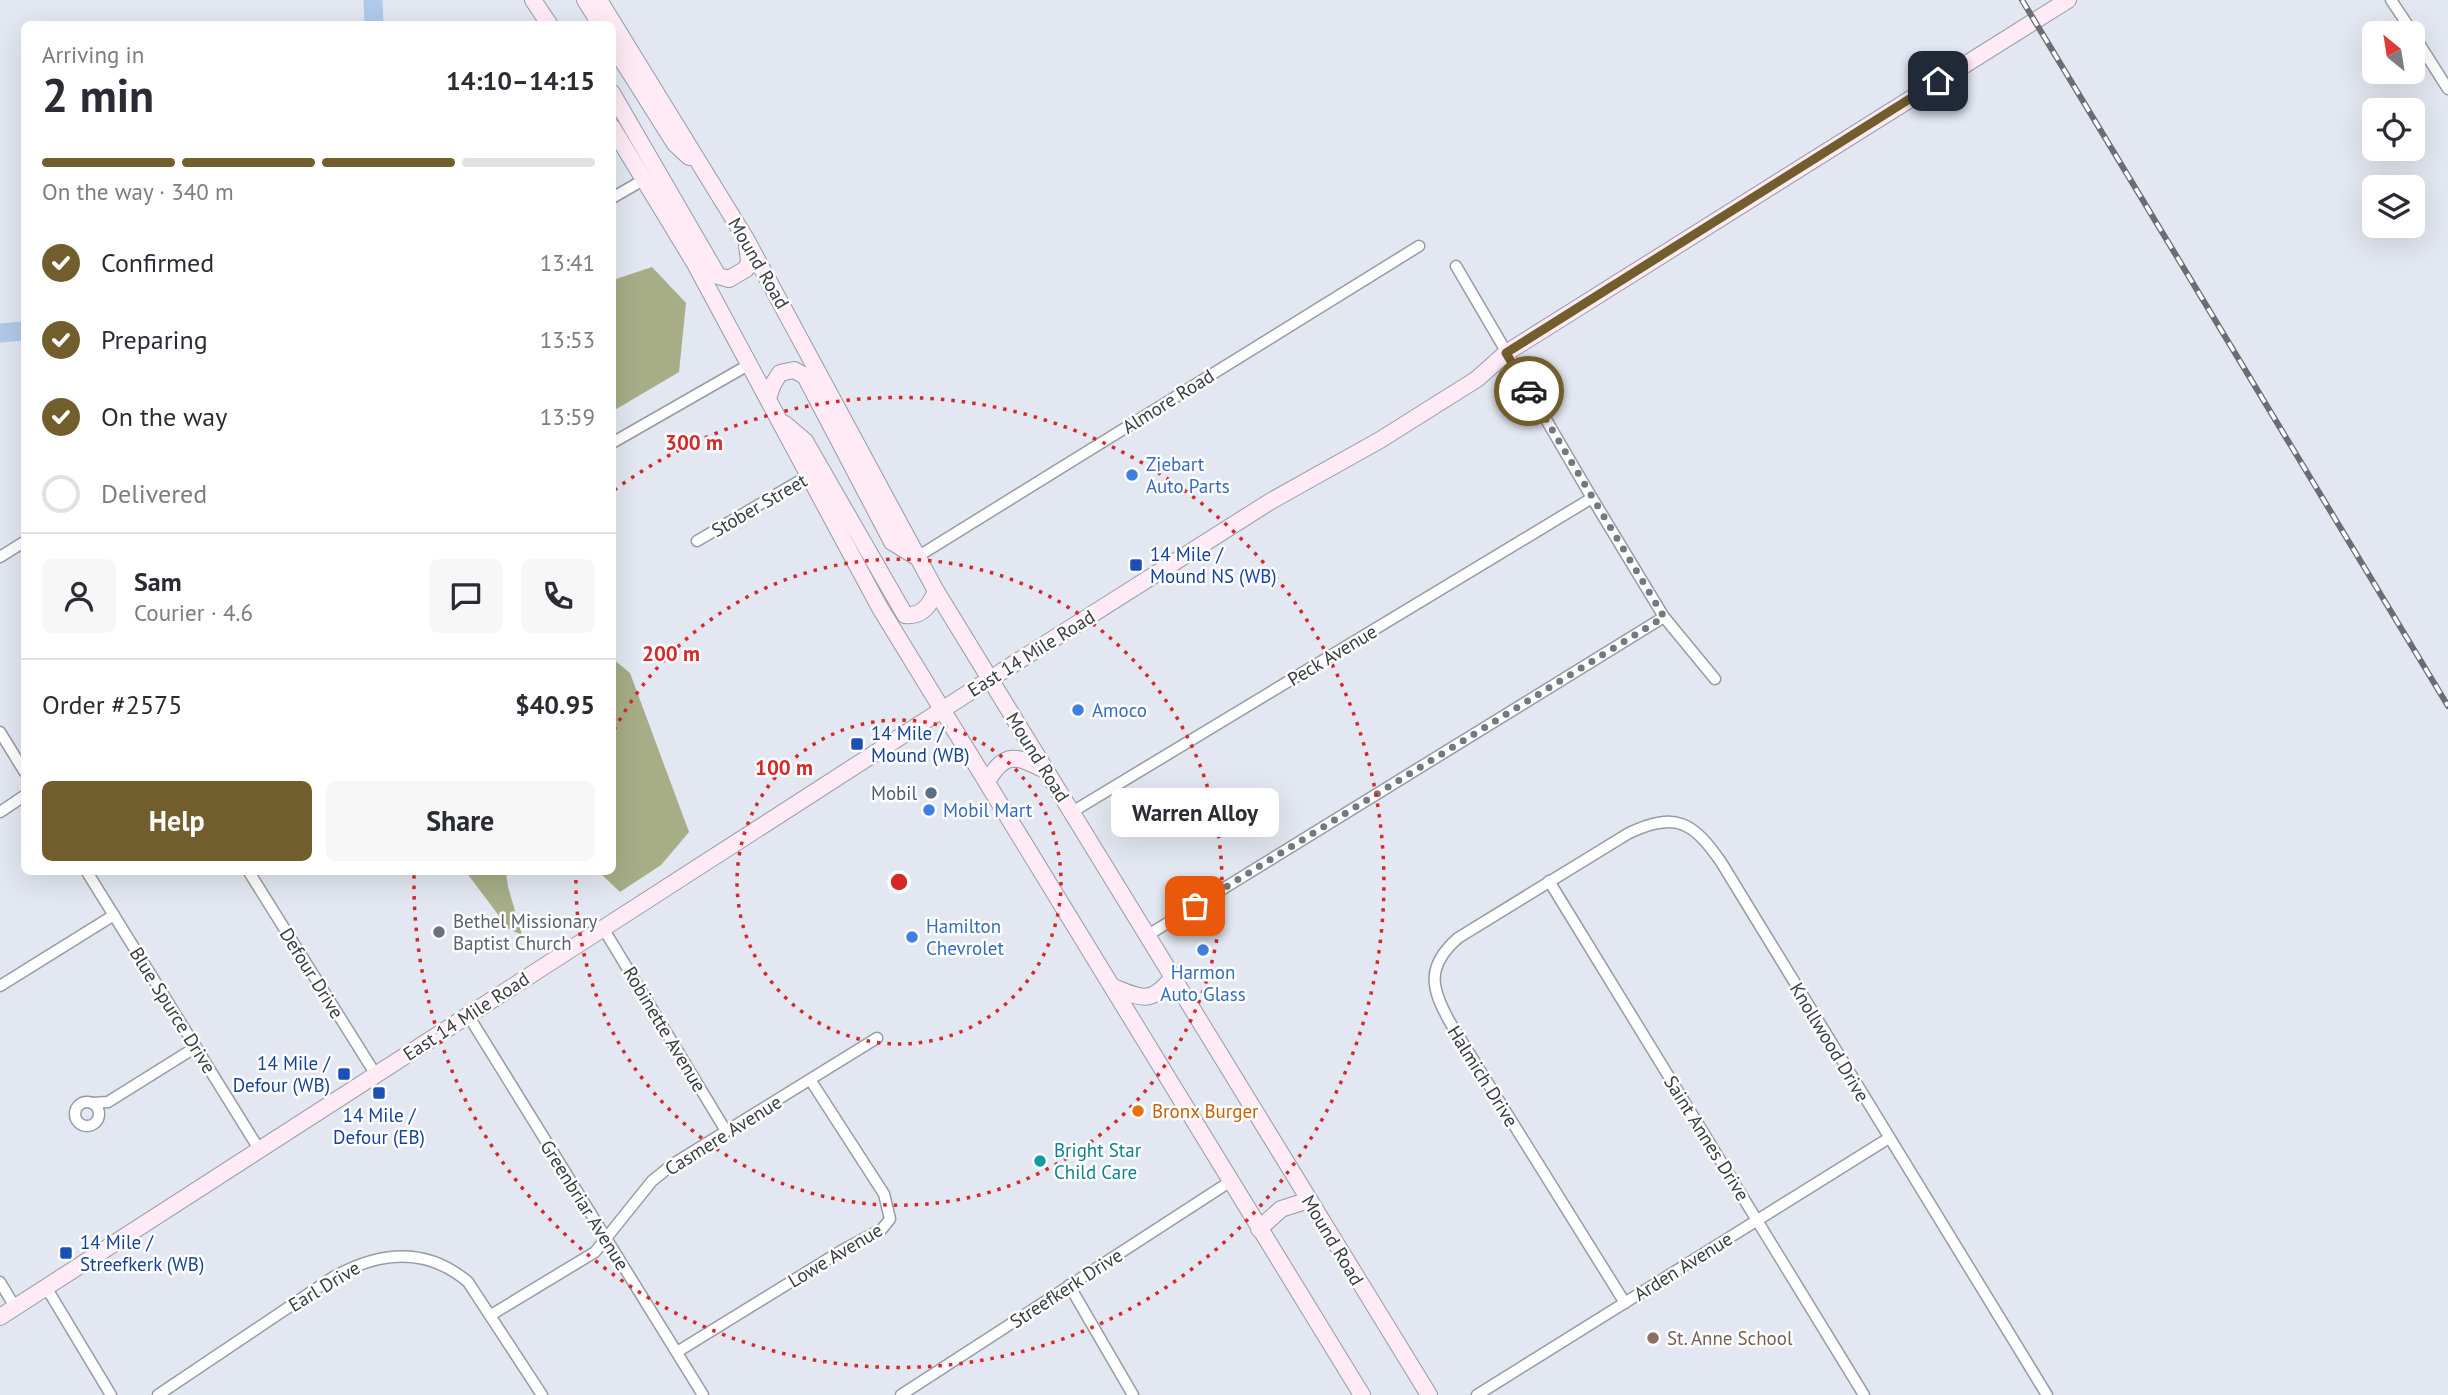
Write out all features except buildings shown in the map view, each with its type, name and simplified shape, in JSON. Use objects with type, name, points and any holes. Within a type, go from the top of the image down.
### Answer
[{"type":"main road","points":[[533,0],[547,21]]},
{"type":"main road","points":[[585,0],[598,21]]},
{"type":"main road","name":"Mound Road","points":[[599,0],[612,21]]},
{"type":"main road","name":"East 14 Mile Road","points":[[0,1317],[990,678],[1271,501],[1380,440],[1469,384],[1506,353],[2068,0]]},
{"type":"main road","name":"Mound Road","points":[[616,27],[746,239],[936,591],[1429,1395]]},
{"type":"main road","points":[[616,50],[675,144],[706,173]]},
{"type":"main road","points":[[616,100],[718,276],[729,279],[746,269],[749,261],[746,239]]},
{"type":"main road","points":[[616,133],[694,262],[779,419],[905,615],[917,614],[930,606],[936,591]]},
{"type":"main road","points":[[768,398],[780,373],[794,370],[805,376],[892,542],[917,557]]},
{"type":"main road","points":[[814,473],[880,608],[1362,1395]]},
{"type":"main road","points":[[987,782],[994,769],[1006,760],[1022,759],[1045,770]]},
{"type":"main road","points":[[1113,987],[1147,998],[1160,992],[1173,977]]},
{"type":"main road","points":[[1259,1229],[1280,1209],[1308,1200]]},
{"type":"street","points":[[2391,0],[2405,21]]},
{"type":"street","points":[[2426,54],[2448,89]]},
{"type":"street","points":[[616,196],[645,179]]},
{"type":"street","name":"Almore Road","points":[[917,557],[1419,246]]},
{"type":"street","points":[[1456,266],[1664,617],[1716,679]]},
{"type":"street","points":[[616,441],[750,364]]},
{"type":"street","name":"Stober Street","points":[[697,541],[814,473]]},
{"type":"street","name":"Peck Avenue","points":[[1072,812],[1592,498]]},
{"type":"street","points":[[0,556],[21,544]]},
{"type":"street","points":[[1147,935],[1664,617]]},
{"type":"street","points":[[0,732],[21,766]]},
{"type":"street","points":[[0,811],[21,798]]},
{"type":"street","name":"Knollwood Drive","points":[[1549,881],[1647,824],[1671,821],[1694,830],[1707,842],[2046,1395]]},
{"type":"street","name":"Blue Spurce Drive","points":[[89,875],[259,1149]]},
{"type":"street","name":"Defour Drive","points":[[251,875],[376,1074]]},
{"type":"street","name":"Saint Annes Drive","points":[[1549,881],[1864,1395]]},
{"type":"street","name":"Halmich Drive","points":[[1549,881],[1458,938],[1446,949],[1436,967],[1434,990],[1451,1024],[1625,1303]]},
{"type":"street","points":[[0,986],[114,915]]},
{"type":"street","name":"Robinette Avenue","points":[[603,928],[726,1131]]},
{"type":"street","name":"Greenbriar Avenue","points":[[468,1015],[703,1395]]},
{"type":"street","name":"Casmere Avenue","points":[[491,1315],[595,1252],[652,1181],[673,1164],[877,1038]]},
{"type":"street","points":[[108,1102],[84,1102],[77,1107],[75,1115],[78,1123],[89,1127],[96,1123],[108,1102],[196,1047]]},
{"type":"street","name":"Lowe Avenue","points":[[677,1352],[881,1229],[890,1219],[884,1194],[811,1081]]},
{"type":"street","points":[[92,1103],[98,1108],[100,1116]]},
{"type":"street","name":"Arden Avenue","points":[[1477,1395],[1889,1138]]},
{"type":"street","name":"Streefkerk Drive","points":[[901,1395],[1231,1181]]},
{"type":"street","name":"Earl Drive","points":[[158,1395],[335,1276],[375,1258],[406,1256],[438,1262],[454,1270],[468,1282],[491,1315]]},
{"type":"street","points":[[0,1282],[15,1307]]},
{"type":"street","points":[[1069,1285],[1133,1395]]},
{"type":"street","points":[[46,1287],[111,1395]]},
{"type":"street","points":[[491,1315],[542,1395]]},
{"type":"green space","points":[[652,267],[686,303],[679,372],[616,409],[616,279]]},
{"type":"green space","points":[[616,661],[630,673],[689,832],[661,865],[620,892],[602,875],[616,875]]},
{"type":"green space","points":[[468,875],[506,875],[522,935],[509,929]]},
{"type":"waterway","points":[[373,0],[374,21]]},
{"type":"waterway","points":[[0,333],[21,331]]},
{"type":"railway","points":[[2022,0],[2448,706]]},
{"type":"way so far","points":[[1195,906],[1664,617],[1529,391]]},
{"type":"place","name":"Ziebart Auto Parts","points":[[1132,475]]},
{"type":"place","name":"14 Mile / Mound NS (WB)","points":[[1136,565]]},
{"type":"place","name":"Amoco","points":[[1078,710]]},
{"type":"place","name":"14 Mile / Mound (WB)","points":[[857,744]]},
{"type":"place","name":"Mobil","points":[[931,793]]},
{"type":"place","name":"Mobil Mart","points":[[929,810]]},
{"type":"place","name":"Warren Alloy","points":[[1195,906]]},
{"type":"place","name":"Bethel Missionary Baptist Church","points":[[439,932]]},
{"type":"place","name":"Hamilton Chevrolet","points":[[912,937]]},
{"type":"place","name":"Harmon Auto Glass","points":[[1203,950]]},
{"type":"place","name":"14 Mile / Defour (WB)","points":[[344,1074]]},
{"type":"place","name":"14 Mile / Defour (EB)","points":[[379,1093]]},
{"type":"place","name":"Bronx Burger","points":[[1138,1111]]},
{"type":"place","name":"Bright Star Child Care","points":[[1040,1161]]},
{"type":"place","name":"14 Mile / Streefkerk (WB)","points":[[66,1253]]},
{"type":"place","name":"St. Anne School","points":[[1653,1338]]},
{"type":"route","points":[[1529,391],[1506,353],[1938,81]]}]
